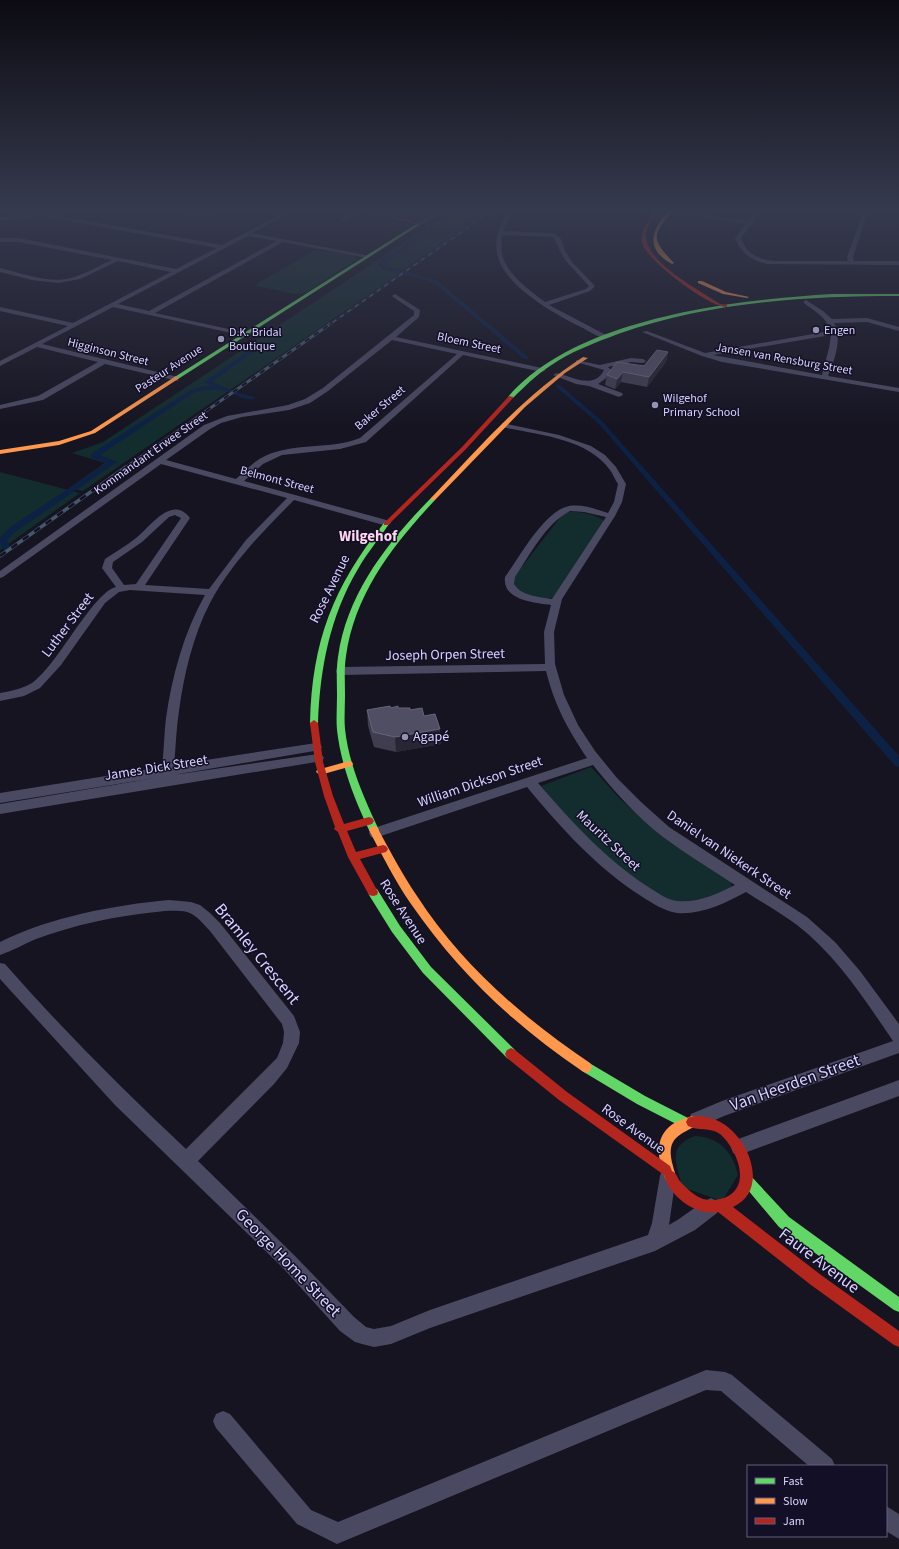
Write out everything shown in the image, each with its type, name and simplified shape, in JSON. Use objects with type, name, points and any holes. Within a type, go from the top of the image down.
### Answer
[{"type":"street","points":[[0,364],[152,284]]},
{"type":"street","points":[[150,313],[202,284]]},
{"type":"street","name":"Pasteur Avenue","points":[[0,452],[60,443],[86,436],[320,284]]},
{"type":"street","points":[[519,284],[568,319],[619,342]]},
{"type":"street","points":[[545,304],[588,290],[592,286],[590,284]]},
{"type":"street","points":[[695,284],[726,305],[753,307]]},
{"type":"street","points":[[698,286],[730,294],[768,298]]},
{"type":"street","points":[[676,314],[693,308],[699,303],[700,296],[698,286]]},
{"type":"street","name":"Rose Avenue","points":[[619,342],[676,314],[768,298],[855,295],[899,296]]},
{"type":"street","name":"Kommandant Erwee Street","points":[[0,575],[207,427],[223,418],[282,409],[319,395],[391,338],[418,313],[414,307],[395,296]]},
{"type":"street","name":"Rose Avenue","points":[[667,1173],[530,1071],[480,1024],[418,960],[385,913],[339,830],[320,772],[314,733],[314,683],[317,660],[329,617],[344,585],[367,547],[390,520],[485,427],[516,392],[542,370],[605,337],[624,330],[643,330],[753,307],[806,302],[899,301]]},
{"type":"street","points":[[806,302],[831,321],[871,321],[899,329]]},
{"type":"street","points":[[112,305],[245,334]]},
{"type":"street","points":[[716,314],[726,305]]},
{"type":"street","points":[[0,309],[73,326]]},
{"type":"street","points":[[0,315],[8,311]]},
{"type":"street","points":[[824,378],[835,344],[831,321]]},
{"type":"street","name":"Jansen van Rensburg Street","points":[[643,330],[704,355],[755,366],[899,390]]},
{"type":"street","points":[[704,355],[834,332]]},
{"type":"street","points":[[605,337],[619,342]]},
{"type":"street","name":"Bloem Street","points":[[391,338],[542,370]]},
{"type":"street","name":"Higginson Street","points":[[36,346],[175,379]]},
{"type":"street","name":"Baker Street","points":[[238,482],[264,460],[277,454],[345,446],[363,440],[462,353]]},
{"type":"street","name":"Rose Avenue","points":[[593,354],[578,361],[534,395],[412,522],[374,568],[360,595],[344,644],[337,675],[334,730],[349,764],[360,799],[382,849],[417,906],[445,942],[515,1015],[610,1084],[689,1123]]},
{"type":"street","points":[[578,361],[603,366],[631,360],[643,361]]},
{"type":"street","points":[[0,406],[40,398],[104,362]]},
{"type":"street","points":[[591,384],[598,383],[606,373],[607,369],[603,366]]},
{"type":"street","points":[[542,370],[591,384],[619,395]]},
{"type":"street","points":[[495,416],[506,425]]},
{"type":"street","points":[[485,427],[506,425]]},
{"type":"street","name":"Daniel van Niekerk Street","points":[[506,425],[577,443],[602,456],[615,471],[622,484],[618,502],[611,516],[556,602],[550,633],[550,667],[560,700],[570,722],[594,760],[630,799],[661,828],[802,921],[818,934],[852,971],[899,1037]]},
{"type":"street","name":"Belmont Street","points":[[159,461],[293,497],[390,520]]},
{"type":"street","points":[[167,775],[170,727],[180,674],[192,636],[212,592],[254,535],[293,497]]},
{"type":"street","points":[[556,602],[524,596],[513,591],[509,587],[508,582],[510,577],[548,524],[559,513],[574,509],[611,516]]},
{"type":"street","points":[[122,588],[107,568],[108,561],[140,540],[166,514],[175,512],[182,514],[186,518],[139,587]]},
{"type":"street","points":[[390,520],[412,522]]},
{"type":"street","points":[[379,532],[399,537]]},
{"type":"street","name":"Luther Street","points":[[0,697],[20,693],[36,685],[56,663],[102,601],[111,593],[122,588],[139,587],[212,592]]},
{"type":"street","points":[[317,660],[337,675]]},
{"type":"street","name":"Joseph Orpen Street","points":[[337,675],[550,667]]},
{"type":"street","points":[[314,683],[337,675]]},
{"type":"street","points":[[314,733],[334,730]]},
{"type":"street","name":"James Dick Street","points":[[2,805],[17,795],[317,753]]},
{"type":"street","name":"William Dickson Street","points":[[375,834],[594,760]]},
{"type":"street","points":[[320,772],[349,764]]},
{"type":"street","name":"James Dick Street","points":[[2,805],[167,775]]},
{"type":"street","name":"Mauritz Street","points":[[529,781],[569,828],[604,863],[632,885],[668,905],[690,906],[712,901],[746,885]]},
{"type":"street","points":[[0,821],[2,805]]},
{"type":"street","points":[[339,830],[369,821]]},
{"type":"street","points":[[353,857],[382,849]]},
{"type":"street","name":"Bramley Crescent","points":[[0,949],[15,941],[53,928],[92,918],[157,905],[174,905],[197,910],[203,914],[215,927],[289,1021],[292,1032],[291,1043],[282,1063],[268,1079],[187,1160]]},
{"type":"street","name":"George Home Street","points":[[0,969],[28,1001],[121,1099],[187,1160],[289,1262],[347,1324],[362,1335],[374,1338],[391,1334],[430,1319],[655,1242],[689,1224],[716,1206]]},
{"type":"street","name":"Van Heerden Street","points":[[689,1123],[722,1109],[899,1046]]},
{"type":"street","points":[[739,1147],[899,1088]]},
{"type":"street","points":[[655,1242],[661,1223],[667,1173],[664,1158],[665,1146],[669,1136],[676,1128],[689,1123],[702,1122],[713,1124],[723,1130],[732,1137],[739,1147],[745,1161],[746,1180],[740,1194],[729,1203],[716,1206],[702,1205],[686,1198],[676,1188],[667,1173]]},
{"type":"street","name":"Faure Avenue","points":[[746,1180],[784,1222],[899,1305]]},
{"type":"street","name":"Faure Avenue","points":[[716,1206],[899,1340]]},
{"type":"street","points":[[223,1421],[304,1518],[338,1533],[706,1380],[725,1382],[824,1465]]},
{"type":"street","points":[[887,1519],[899,1528]]},
{"type":"green space","points":[[258,284],[319,284],[306,293],[295,294],[257,286]]},
{"type":"green space","points":[[341,284],[384,284],[83,491],[69,488],[105,463],[72,453],[103,442]]},
{"type":"green space","points":[[0,472],[80,493],[0,550]]},
{"type":"green space","points":[[568,512],[591,515],[603,520],[603,523],[555,597],[545,599],[532,597],[516,591],[513,588],[511,581],[562,515]]},
{"type":"green space","points":[[591,767],[621,800],[652,827],[730,880],[732,886],[725,893],[678,905],[630,879],[580,833],[541,786]]},
{"type":"green space","points":[[695,1136],[711,1139],[718,1143],[724,1147],[733,1159],[738,1175],[722,1201],[682,1187],[676,1163],[677,1151],[680,1145],[686,1140]]},
{"type":"building","points":[[657,350],[668,352],[649,377],[623,372],[617,379],[607,375],[617,362],[644,366]]},
{"type":"building","points":[[390,706],[391,708],[398,706],[398,708],[410,708],[410,710],[422,708],[424,716],[435,714],[440,729],[395,737],[373,732],[367,710]]},
{"type":"waterway","points":[[439,284],[526,358]]},
{"type":"waterway","points":[[253,398],[237,394],[207,382],[259,346]]},
{"type":"waterway","points":[[558,386],[600,422],[899,763]]},
{"type":"waterway","points":[[7,549],[5,542],[2,541],[12,530],[113,462],[94,456],[191,392],[204,388],[224,389]]},
{"type":"railway","points":[[329,325],[387,284]]},
{"type":"railway","points":[[125,468],[330,324]]},
{"type":"railway","points":[[0,556],[126,467]]},
{"type":"traffic: fast","points":[[176,378],[324,284]]},
{"type":"traffic: fast","points":[[511,397],[543,368],[568,353],[590,343],[634,327],[667,318],[699,310],[765,300],[832,296],[899,295]]},
{"type":"traffic: fast","points":[[374,830],[353,781],[343,742],[341,729],[341,668],[343,651],[355,607],[364,587],[388,549],[433,499]]},
{"type":"traffic: fast","points":[[314,723],[318,668],[323,642],[331,617],[341,592],[354,569],[386,524]]},
{"type":"traffic: fast","points":[[373,892],[396,929],[427,970],[511,1054]]},
{"type":"traffic: fast","points":[[586,1067],[641,1100],[686,1123]]},
{"type":"traffic: fast","points":[[746,1179],[784,1222],[899,1305]]},
{"type":"traffic: slow","points":[[705,284],[725,293],[747,297]]},
{"type":"traffic: slow","points":[[433,499],[523,405],[563,372],[585,358]]},
{"type":"traffic: slow","points":[[0,452],[59,443],[93,432],[176,378]]},
{"type":"traffic: slow","points":[[320,772],[349,764]]},
{"type":"traffic: slow","points":[[374,830],[393,866],[414,900],[438,933],[464,964],[521,1020],[586,1067]]},
{"type":"traffic: slow","points":[[670,1176],[665,1159],[666,1143],[674,1130],[692,1122]]},
{"type":"traffic: jam","points":[[687,284],[719,305],[725,306]]},
{"type":"traffic: jam","points":[[386,524],[464,448],[511,397]]},
{"type":"traffic: jam","points":[[314,723],[318,757],[323,779],[348,845],[373,892]]},
{"type":"traffic: jam","points":[[339,829],[369,821]]},
{"type":"traffic: jam","points":[[353,857],[383,849]]},
{"type":"traffic: jam","points":[[511,1054],[563,1096],[666,1170]]},
{"type":"traffic: jam","points":[[670,1176],[677,1188],[688,1197],[698,1204],[709,1206],[717,1206],[735,1199],[742,1192],[746,1183],[747,1173],[745,1163],[737,1144],[731,1136],[713,1124],[692,1122]]},
{"type":"traffic: jam","points":[[721,1206],[816,1280],[899,1340]]},
{"type":"place","name":"Engen","points":[[816,330]]},
{"type":"place","name":"D.K. Bridal Boutique","points":[[221,339]]},
{"type":"place","name":"Wilgehof Primary School","points":[[655,405]]},
{"type":"place","name":"Agapé","points":[[405,737]]},
{"type":"district","name":"Wilgehof","points":[[368,536]]}]
